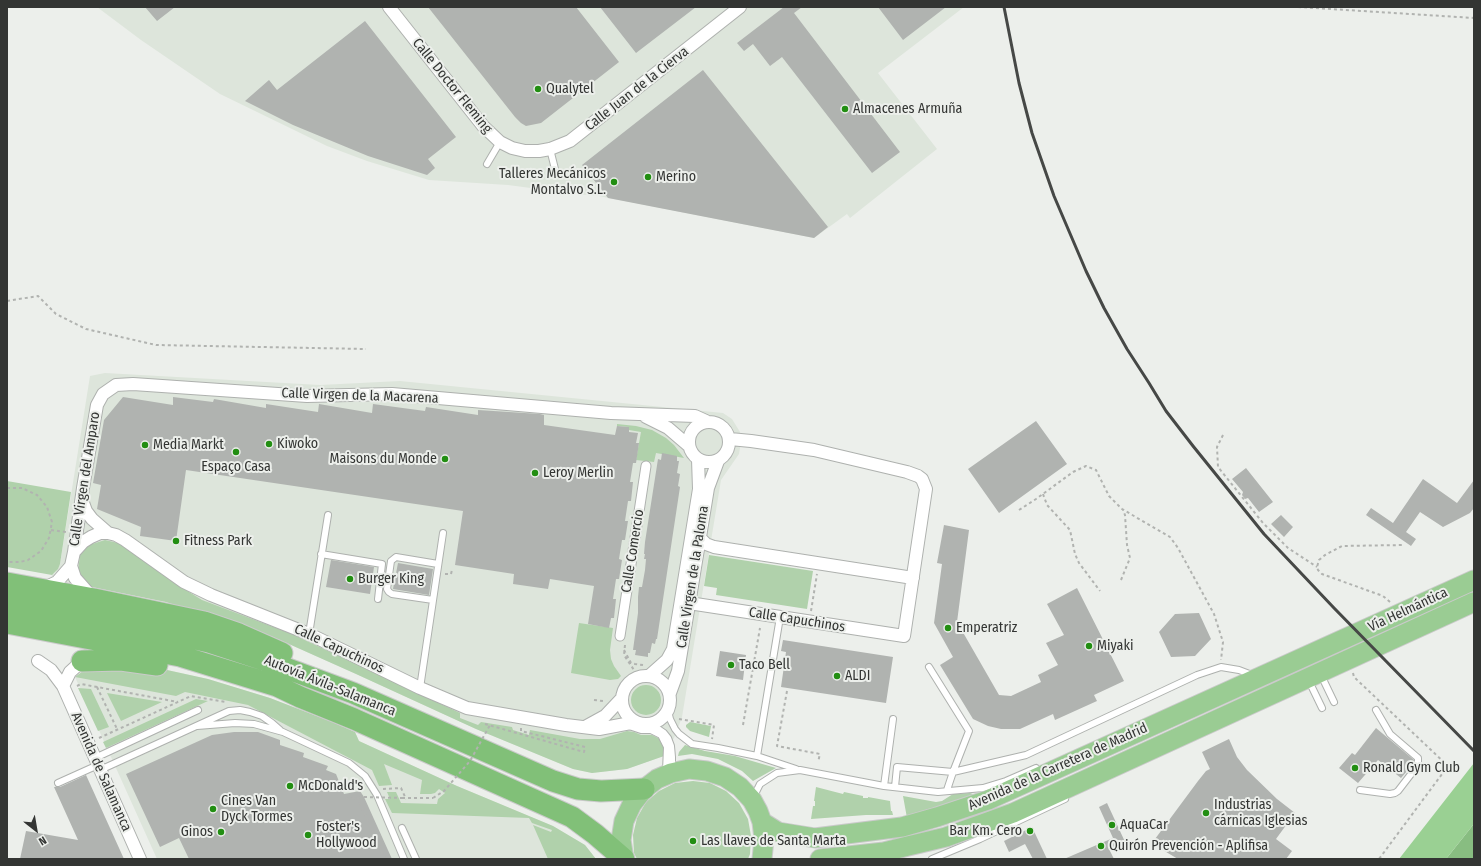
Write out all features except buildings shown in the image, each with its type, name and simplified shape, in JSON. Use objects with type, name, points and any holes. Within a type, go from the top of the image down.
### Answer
[{"type":"highway","name":"Vía Helmántica","points":[[1343,640],[1474,580]]},
{"type":"highway","points":[[7,583],[94,599],[204,622],[238,634],[360,685],[412,719]]},
{"type":"highway","name":"Autovía Ávila-Salamanca","points":[[7,602],[209,642],[264,660],[353,693],[553,781],[578,789],[601,792],[644,789]]},
{"type":"highway","name":"Vía Helmántica","points":[[1355,657],[1474,602]]},
{"type":"highway","name":"Autovía Ávila-Salamanca","points":[[7,623],[180,656],[277,686],[572,817],[595,834],[624,859]]},
{"type":"highway","name":"Avenida de la Carretera de Madrid","points":[[762,822],[778,832],[815,838],[902,827],[937,817],[988,800],[1253,679],[1343,640]]},
{"type":"highway","name":"Avenida de la Carretera de Madrid","points":[[820,859],[884,852],[946,836],[1013,812],[1355,657]]},
{"type":"highway","points":[[82,661],[120,660],[180,667],[212,675],[273,694],[300,697]]},
{"type":"highway","points":[[624,859],[621,840],[624,822],[632,804],[644,789],[657,779],[689,769],[708,771],[725,776],[740,786],[752,800],[762,822],[764,839],[762,859]]},
{"type":"street","name":"Calle Doctor Fleming","points":[[389,7],[483,126],[500,142],[512,148],[525,151]]},
{"type":"street","name":"Calle Juan de la Cierva","points":[[525,151],[550,149],[570,141],[740,7]]},
{"type":"street","name":"Calle Virgen de la Macarena","points":[[103,394],[116,385],[133,384],[307,396],[392,394],[643,415],[695,416],[706,421]]},
{"type":"street","name":"Calle Virgen del Amparo","points":[[42,589],[57,582],[71,566],[96,405],[103,394]]},
{"type":"street","name":"Calle Virgen de la Macarena","points":[[643,415],[668,428],[689,446]]},
{"type":"street","points":[[706,421],[715,422],[722,425],[728,432],[730,439],[729,448],[725,456],[718,461],[708,463],[698,459],[692,454],[689,446],[690,435],[696,426],[706,421]]},
{"type":"street","points":[[700,538],[706,544],[714,548],[913,578],[926,489],[924,482],[918,476],[814,450],[730,439]]},
{"type":"street","name":"Calle Virgen de la Paloma","points":[[648,670],[667,660],[673,649],[699,489],[698,459]]},
{"type":"street","name":"Calle Virgen de la Paloma","points":[[670,693],[678,671],[708,488],[718,461]]},
{"type":"street","name":"Calle Comercio","points":[[620,636],[646,466]]},
{"type":"street","name":"Calle Capuchinos","points":[[82,499],[86,511],[92,519],[108,533],[126,540],[184,582],[211,595],[309,634],[420,688],[467,708],[566,725],[599,729],[630,723]]},
{"type":"street","points":[[74,552],[87,539],[100,533],[108,533]]},
{"type":"street","name":"Calle Virgen del Amparo","points":[[71,566],[75,578],[94,599]]},
{"type":"street","name":"Calle Capuchinos","points":[[689,603],[904,636],[913,578]]},
{"type":"street","name":"Avenida de Salamanca","points":[[38,661],[51,670],[63,686],[140,859]]},
{"type":"street","points":[[63,686],[70,672],[82,661]]},
{"type":"street","points":[[648,670],[665,684],[670,693],[671,702],[668,711],[661,720],[643,725],[630,723],[623,708],[622,698],[625,688],[632,680],[648,670]]},
{"type":"street","points":[[585,727],[605,716],[622,698]]},
{"type":"lane","points":[[487,164],[500,142]]},
{"type":"lane","points":[[550,149],[556,173]]},
{"type":"lane","points":[[309,634],[328,515]]},
{"type":"lane","points":[[420,688],[443,533]]},
{"type":"lane","points":[[322,554],[382,564],[378,599]]},
{"type":"lane","points":[[433,600],[389,592],[387,589],[391,561],[396,557],[438,564]]},
{"type":"lane","points":[[757,756],[780,617]]},
{"type":"lane","points":[[929,667],[969,731],[947,790]]},
{"type":"lane","points":[[895,787],[897,767],[953,772],[1026,755],[1197,675],[1221,667],[1238,670],[1253,679]]},
{"type":"lane","points":[[1314,675],[1334,702]]},
{"type":"lane","points":[[1314,675],[1322,708]]},
{"type":"lane","points":[[1192,700],[1253,679]]},
{"type":"lane","points":[[58,783],[98,764],[198,710]]},
{"type":"lane","points":[[98,764],[197,726],[223,714],[240,710],[262,716],[282,732]]},
{"type":"lane","points":[[1360,790],[1390,794],[1395,793],[1418,765],[1418,758],[1390,734],[1376,710]]},
{"type":"lane","points":[[668,711],[675,729],[692,744],[757,756],[800,770],[884,786],[938,792],[983,788],[1006,781],[1045,764]]},
{"type":"lane","points":[[884,786],[893,719]]},
{"type":"lane","points":[[197,726],[241,723],[254,724],[282,732],[349,763],[365,776],[377,795],[404,859]]},
{"type":"lane","points":[[630,723],[641,730],[651,730],[661,735],[667,747],[669,774]]},
{"type":"lane","points":[[651,724],[664,732],[671,746],[672,757],[669,774]]},
{"type":"lane","points":[[752,800],[760,784],[777,773],[800,770]]},
{"type":"lane","points":[[932,859],[1056,804],[1071,795],[1098,773]]},
{"type":"lane","points":[[402,828],[416,859]]},
{"type":"path","points":[[1298,7],[1474,18]]},
{"type":"path","points":[[7,301],[38,296],[56,314],[86,329],[156,345],[366,349]]},
{"type":"path","points":[[1223,435],[1217,447],[1218,467],[1263,523],[1288,548],[1317,567],[1322,574],[1383,596],[1401,613]]},
{"type":"path","points":[[1019,510],[1073,472],[1086,466],[1096,470],[1109,496],[1122,509],[1170,537],[1178,548],[1214,614],[1221,633],[1223,642],[1221,667]]},
{"type":"path","points":[[7,488],[22,488],[30,491],[42,500],[50,514],[52,530],[46,545],[35,556],[20,562],[7,562]]},
{"type":"path","points":[[1043,494],[1046,505],[1070,530],[1075,554],[1079,563],[1100,591]]},
{"type":"path","points":[[1121,580],[1130,558],[1127,545],[1125,516],[1122,509]]},
{"type":"path","points":[[52,530],[68,532]]},
{"type":"path","points":[[1317,567],[1319,560],[1342,546],[1404,545]]},
{"type":"path","points":[[811,613],[818,569]]},
{"type":"path","points":[[444,578],[444,573],[451,574],[452,570]]},
{"type":"path","points":[[743,725],[760,628]]},
{"type":"path","points":[[634,670],[625,660],[623,651],[630,663],[648,670]]},
{"type":"path","points":[[76,687],[82,684],[179,702]]},
{"type":"path","points":[[96,687],[117,729]]},
{"type":"path","points":[[788,691],[777,746],[820,754],[818,762]]},
{"type":"path","points":[[99,738],[191,696],[226,702]]},
{"type":"path","points":[[594,700],[605,701]]},
{"type":"path","points":[[678,719],[714,725],[711,741]]},
{"type":"path","points":[[346,799],[357,797],[406,799],[434,798],[444,791],[470,761],[490,726],[584,752],[585,747],[521,731]]},
{"type":"path","points":[[379,789],[401,788],[406,799]]},
{"type":"path","points":[[357,797],[385,859]]},
{"type":"shaded area","points":[[97,7],[964,7],[878,73],[937,149],[850,218],[847,214],[814,238],[599,196],[508,185],[429,180],[367,161],[327,146],[220,94],[141,40]]},
{"type":"shaded area","points":[[105,373],[320,385],[400,381],[723,413],[732,419],[740,432],[741,442],[739,454],[721,480],[682,717],[675,736],[664,756],[627,769],[592,773],[573,769],[476,729],[271,636],[166,602],[51,579],[52,575],[55,573],[60,564],[90,376]]},
{"type":"shaded area","points":[[617,424],[636,426],[652,430],[666,438],[674,445],[684,458],[656,453],[654,462],[636,460],[641,432],[629,430],[629,427],[617,426]]},
{"type":"shaded area","points":[[7,481],[71,492],[60,564],[58,569],[52,575],[7,567]]},
{"type":"shaded area","points":[[105,540],[118,543],[202,600],[292,634],[460,713],[460,718],[478,725],[481,722],[512,727],[513,730],[529,735],[530,730],[580,739],[600,739],[627,731],[641,735],[652,735],[663,742],[664,756],[627,769],[592,773],[573,769],[476,729],[271,636],[166,602],[87,586],[78,572],[80,555],[89,545]]},
{"type":"shaded area","points":[[709,555],[813,571],[807,609],[716,595],[717,588],[704,586]]},
{"type":"shaded area","points":[[579,623],[613,628],[610,650],[611,659],[621,676],[618,679],[610,680],[571,673]]},
{"type":"shaded area","points":[[117,666],[167,670],[208,679],[270,698],[332,722],[355,732],[359,741],[457,786],[553,826],[585,845],[596,859],[157,859],[75,677],[83,671]]},
{"type":"shaded area","points":[[117,666],[167,670],[208,679],[270,698],[332,722],[355,732],[359,741],[457,786],[553,826],[585,845],[596,859],[548,859],[533,825],[551,832],[552,830],[532,823],[529,818],[392,813],[385,799],[390,799],[387,792],[396,792],[401,803],[437,804],[438,799],[445,793],[439,789],[435,793],[420,794],[422,780],[384,764],[392,785],[379,786],[372,770],[248,705],[185,692],[176,696],[75,677],[83,671]]},
{"type":"shaded area","points":[[646,685],[657,689],[661,700],[657,711],[646,715],[635,711],[631,700],[635,689]]},
{"type":"shaded area","points":[[78,688],[91,689],[109,727],[98,731]]},
{"type":"shaded area","points":[[107,693],[162,702],[121,721]]},
{"type":"shaded area","points":[[196,699],[208,701],[106,748],[103,742]]},
{"type":"shaded area","points":[[690,722],[711,726],[709,737],[690,731],[686,725]]},
{"type":"shaded area","points":[[685,745],[705,751],[735,756],[776,768],[753,781],[742,771],[718,759],[692,754],[678,756],[679,752]]},
{"type":"shaded area","points":[[1474,763],[1474,826],[1473,825],[1446,859],[1399,859]]},
{"type":"shaded area","points":[[693,781],[710,783],[726,791],[739,803],[748,819],[751,836],[750,854],[748,859],[637,859],[634,853],[633,835],[637,818],[646,802],[659,791],[675,783]]},
{"type":"shaded area","points":[[816,787],[843,794],[844,792],[863,796],[863,798],[868,797],[890,801],[893,815],[866,815],[811,819],[813,806],[815,806],[814,801]]},
{"type":"shaded area","points":[[953,794],[973,794],[973,796],[907,818],[903,796],[936,802],[942,801]]},
{"type":"shaded area","points":[[1473,825],[1474,859],[1446,859]]},
{"type":"railway","points":[[1004,7],[1019,83],[1032,133],[1054,196],[1086,271],[1104,308],[1127,349],[1166,411],[1264,534],[1474,751]]},
{"type":"place","name":"Qualytel","points":[[538,89]]},
{"type":"place","name":"Almacenes Armuña","points":[[845,109]]},
{"type":"place","name":"Merino","points":[[648,177]]},
{"type":"place","name":"Talleres Mecánicos Montalvo S.L.","points":[[614,182]]},
{"type":"place","name":"Kiwoko","points":[[269,444]]},
{"type":"place","name":"Media Markt","points":[[145,445]]},
{"type":"place","name":"Espaço Casa","points":[[236,452]]},
{"type":"place","name":"Maisons du Monde","points":[[445,459]]},
{"type":"place","name":"Leroy Merlin","points":[[535,473]]},
{"type":"place","name":"Fitness Park","points":[[176,541]]},
{"type":"place","name":"Burger King","points":[[350,579]]},
{"type":"place","name":"Emperatriz","points":[[948,628]]},
{"type":"place","name":"Miyaki","points":[[1089,646]]},
{"type":"place","name":"Taco Bell","points":[[731,665]]},
{"type":"place","name":"ALDI","points":[[837,676]]},
{"type":"place","name":"Ronald Gym Club","points":[[1355,768]]},
{"type":"place","name":"McDonald's","points":[[290,786]]},
{"type":"place","name":"Cines Van Dyck Tormes","points":[[213,809]]},
{"type":"place","name":"Industrias cárnicas Iglesias","points":[[1206,813]]},
{"type":"place","name":"AquaCar","points":[[1112,825]]},
{"type":"place","name":"Bar Km. Cero","points":[[1030,831]]},
{"type":"place","name":"Ginos","points":[[221,832]]},
{"type":"place","name":"Foster's Hollywood","points":[[308,835]]},
{"type":"place","name":"Las llaves de Santa Marta","points":[[693,841]]},
{"type":"place","name":"Quirón Prevención - Aplifisa","points":[[1101,846]]}]
